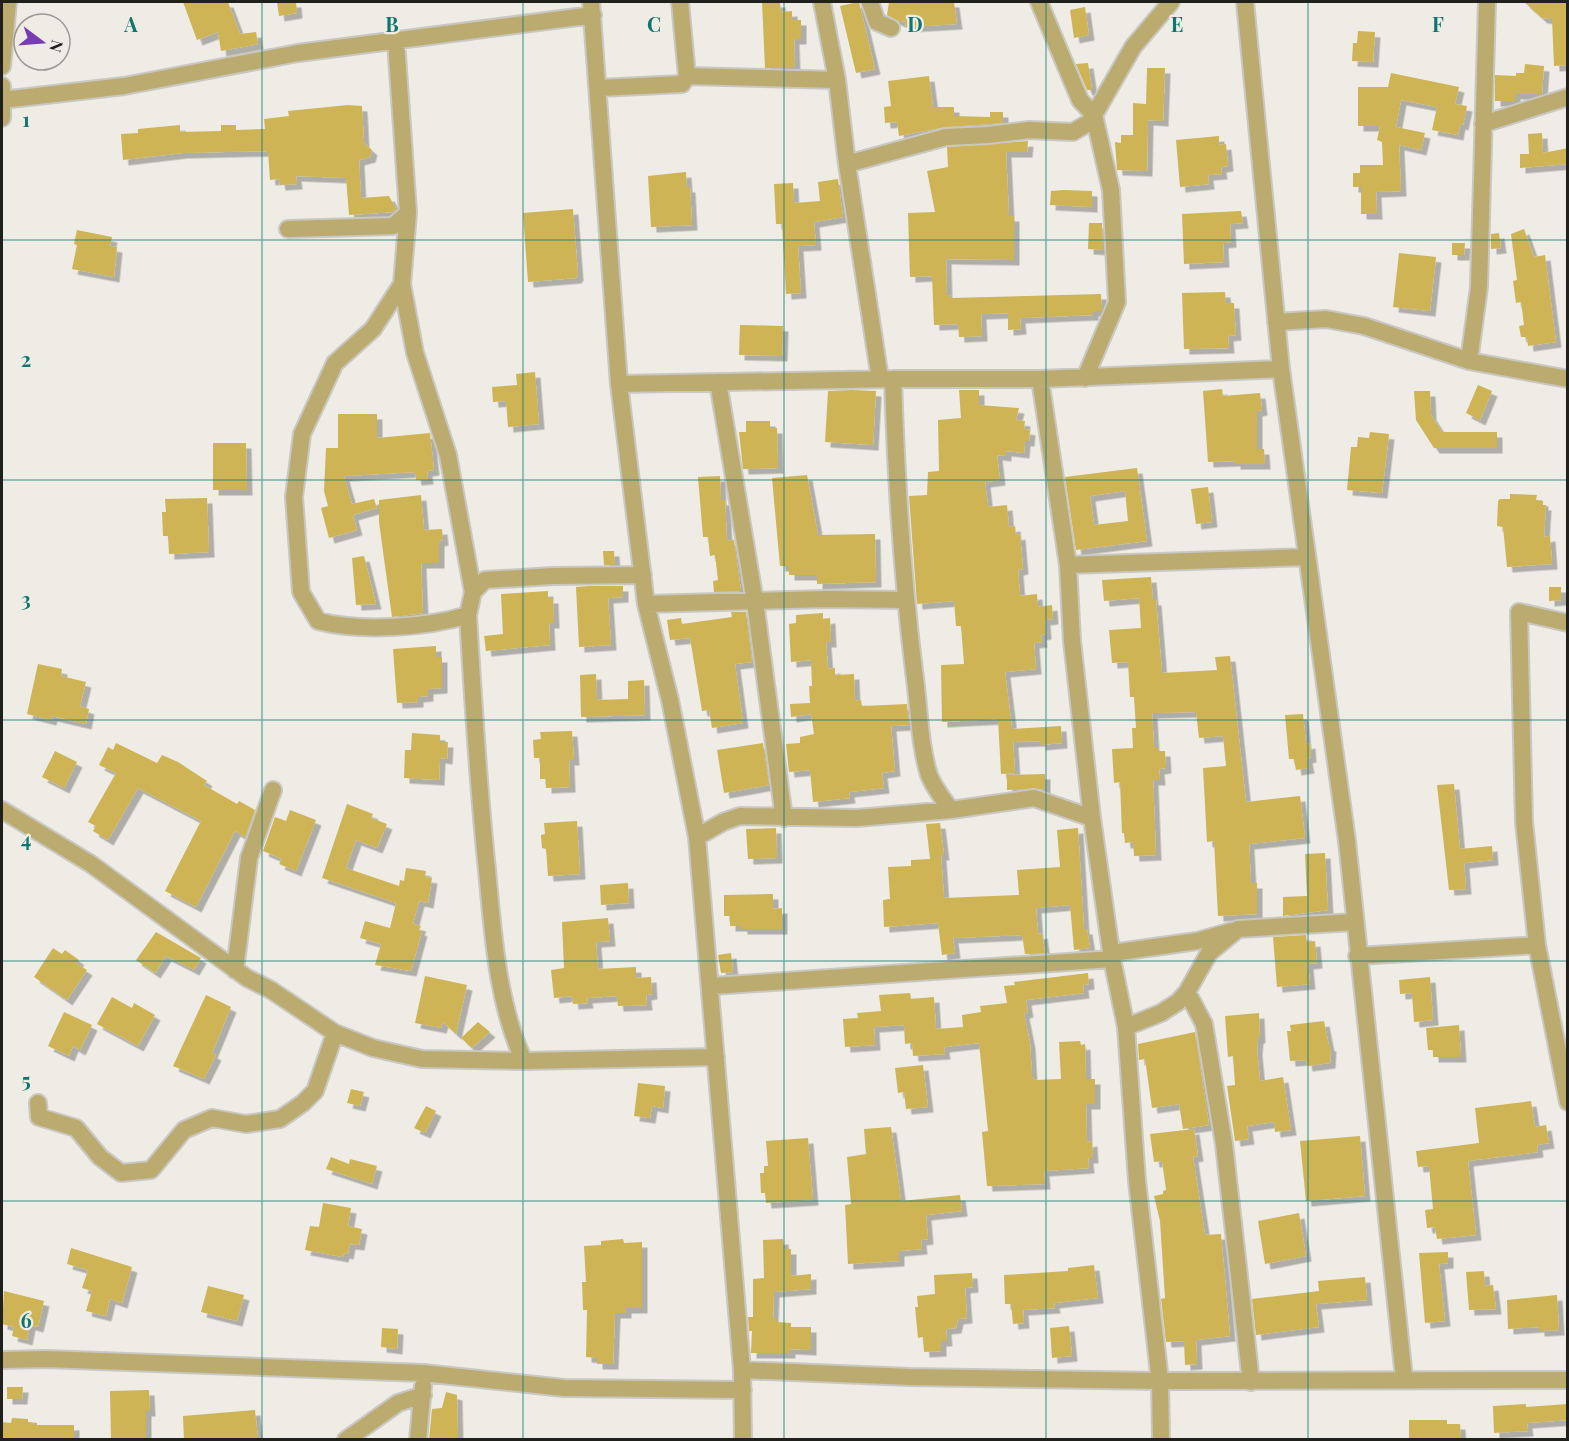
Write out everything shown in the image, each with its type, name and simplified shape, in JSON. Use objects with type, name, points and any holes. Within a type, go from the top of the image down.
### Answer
[{"type":"street","points":[[2,66],[8,2]]},
{"type":"street","points":[[599,88],[682,84],[687,76],[680,2]]},
{"type":"street","points":[[822,2],[837,80],[847,164],[887,379],[906,600],[929,775],[939,795],[951,810]]},
{"type":"street","points":[[870,2],[877,22],[891,28]]},
{"type":"street","points":[[1039,2],[1080,100],[1094,117],[1110,190],[1118,302],[1085,378]]},
{"type":"street","points":[[847,164],[946,136],[988,135],[1029,130],[1072,132],[1094,117],[1133,47],[1171,2]]},
{"type":"street","points":[[1245,2],[1281,369],[1347,841],[1357,956],[1404,1378]]},
{"type":"street","points":[[1469,362],[1479,287],[1487,2]]},
{"type":"street","points":[[2,118],[2,95],[124,86],[298,52],[396,41],[592,8],[619,384],[645,604],[670,700],[698,837],[742,1370],[743,1440]]},
{"type":"street","points":[[396,41],[408,213],[402,284],[415,353],[448,455],[473,592],[468,615],[476,762],[490,908],[499,974],[512,1035],[524,1061]]},
{"type":"street","points":[[687,76],[837,80]]},
{"type":"street","points":[[1483,124],[1568,97]]},
{"type":"street","points":[[288,229],[393,226],[408,213]]},
{"type":"street","points":[[402,284],[372,329],[335,363],[302,434],[294,497],[301,592],[318,621],[342,627],[445,622],[468,615]]},
{"type":"street","points":[[1276,322],[1326,320],[1364,326],[1469,362],[1568,379]]},
{"type":"street","points":[[619,384],[887,379],[1040,380],[1281,369]]},
{"type":"street","points":[[1040,380],[1068,565],[1072,641],[1092,818],[1112,956],[1126,1027],[1137,1181],[1160,1381],[1161,1440]]},
{"type":"street","points":[[718,382],[755,602],[784,818]]},
{"type":"street","points":[[1068,565],[1306,557]]},
{"type":"street","points":[[473,592],[485,580],[553,576],[643,575]]},
{"type":"street","points":[[645,604],[906,600]]},
{"type":"street","points":[[1568,623],[1518,612],[1524,822],[1537,945],[1563,1050],[1568,1102]]},
{"type":"street","points":[[235,970],[249,858],[273,790]]},
{"type":"street","points":[[698,837],[723,822],[740,816],[857,818],[951,810],[1034,798],[1092,818]]},
{"type":"street","points":[[2,810],[90,864],[235,970],[335,1033],[373,1048],[422,1059],[524,1061],[716,1057]]},
{"type":"street","points":[[712,986],[1112,956],[1197,941],[1238,929],[1354,922]]},
{"type":"street","points":[[1126,1027],[1161,1013],[1188,992],[1209,953],[1238,929]]},
{"type":"street","points":[[1357,956],[1537,945]]},
{"type":"street","points":[[1188,992],[1204,1024],[1224,1144],[1251,1382]]},
{"type":"street","points":[[38,1103],[39,1117],[76,1128],[99,1157],[121,1173],[151,1170],[184,1130],[212,1118],[246,1124],[280,1119],[303,1104],[315,1091],[335,1033]]},
{"type":"street","points":[[2,1360],[46,1359],[423,1373],[564,1388],[743,1390]]},
{"type":"street","points":[[742,1370],[910,1377],[1160,1381],[1251,1382],[1404,1378],[1568,1380]]},
{"type":"street","points":[[418,1440],[423,1373]]},
{"type":"street","points":[[346,1440],[398,1403],[423,1395]]},
{"type":"building","points":[[183,2],[228,2],[240,34],[256,32],[258,44],[221,51],[218,32],[197,40]]},
{"type":"building","points":[[277,2],[296,2],[297,13],[279,16]]},
{"type":"building","points":[[762,2],[780,2],[781,12],[792,11],[792,20],[801,20],[801,39],[794,39],[795,68],[765,68]]},
{"type":"building","points":[[859,2],[875,69],[856,73],[840,6]]},
{"type":"building","points":[[889,2],[954,2],[957,24],[906,27],[905,21],[900,22],[887,15]]},
{"type":"building","points":[[1524,2],[1566,2],[1568,65],[1554,66],[1552,19],[1542,18]]},
{"type":"building","points":[[1085,7],[1089,35],[1074,38],[1070,10]]},
{"type":"building","points":[[1358,31],[1375,32],[1373,62],[1352,61],[1353,43],[1357,43]]},
{"type":"building","points":[[1088,63],[1092,90],[1087,90],[1076,64]]},
{"type":"building","points":[[1525,64],[1544,66],[1542,94],[1515,94],[1515,101],[1495,101],[1495,75],[1516,76],[1516,73],[1524,73]]},
{"type":"building","points":[[1147,68],[1165,68],[1163,121],[1148,120],[1147,171],[1117,170],[1115,142],[1121,143],[1121,135],[1133,135],[1133,103],[1146,104]]},
{"type":"building","points":[[1391,73],[1459,87],[1455,104],[1467,106],[1463,125],[1460,124],[1458,135],[1432,130],[1437,107],[1401,100],[1396,127],[1425,133],[1421,150],[1399,145],[1401,191],[1376,192],[1377,214],[1361,214],[1361,187],[1353,187],[1353,173],[1360,173],[1360,165],[1383,165],[1382,142],[1377,140],[1380,126],[1358,126],[1358,87],[1388,87]]},
{"type":"building","points":[[929,76],[933,107],[954,107],[954,116],[990,117],[990,112],[1003,112],[1003,123],[945,127],[899,136],[897,122],[885,123],[884,107],[891,106],[888,81]]},
{"type":"building","points":[[348,105],[362,106],[364,143],[372,150],[370,157],[359,160],[361,198],[389,196],[396,209],[393,212],[349,215],[346,178],[296,176],[297,184],[280,185],[279,179],[270,180],[268,151],[182,153],[123,160],[121,134],[138,133],[138,129],[180,125],[180,132],[221,131],[221,125],[236,125],[236,130],[265,129],[264,119],[289,116],[288,111]]},
{"type":"building","points":[[1542,133],[1543,153],[1568,148],[1568,164],[1520,168],[1520,154],[1529,154],[1528,134]]},
{"type":"building","points":[[1219,136],[1219,145],[1226,144],[1228,166],[1221,167],[1222,174],[1208,175],[1209,184],[1180,187],[1176,140]]},
{"type":"building","points":[[1028,141],[1027,152],[1006,152],[1009,216],[1014,216],[1014,260],[946,259],[947,295],[951,298],[1101,294],[1102,311],[1093,311],[1093,315],[1020,318],[1021,329],[1008,330],[1008,313],[981,314],[982,336],[959,337],[958,324],[934,325],[932,276],[910,277],[908,213],[935,212],[927,171],[948,167],[947,147]]},
{"type":"building","points":[[686,172],[687,187],[690,187],[692,225],[651,227],[648,176]]},
{"type":"building","points":[[838,179],[843,217],[814,222],[816,245],[798,246],[801,293],[786,294],[782,224],[776,224],[774,184],[793,183],[794,203],[820,201],[818,182]]},
{"type":"building","points":[[1051,191],[1092,191],[1092,207],[1050,205]]},
{"type":"building","points":[[573,209],[578,275],[576,278],[528,282],[523,213]]},
{"type":"building","points":[[1241,211],[1243,223],[1230,224],[1231,242],[1223,243],[1224,262],[1184,264],[1182,214]]},
{"type":"building","points":[[1089,223],[1102,223],[1103,250],[1088,249]]},
{"type":"building","points":[[1524,229],[1534,257],[1545,255],[1556,342],[1528,346],[1527,337],[1521,337],[1519,326],[1524,325],[1521,302],[1516,303],[1513,281],[1517,280],[1511,234]]},
{"type":"building","points":[[77,230],[112,237],[110,246],[117,247],[114,277],[72,269],[77,245],[74,244]]},
{"type":"building","points":[[1499,233],[1501,248],[1491,249],[1491,234]]},
{"type":"building","points":[[1452,243],[1465,243],[1464,255],[1452,255]]},
{"type":"building","points":[[1399,253],[1436,257],[1430,311],[1393,307]]},
{"type":"building","points":[[1225,292],[1226,303],[1234,303],[1236,335],[1228,336],[1229,348],[1184,349],[1182,293]]},
{"type":"building","points":[[740,325],[783,326],[782,356],[739,355]]},
{"type":"building","points":[[535,372],[539,424],[508,427],[506,401],[493,402],[492,387],[517,385],[516,374]]},
{"type":"building","points":[[1478,385],[1492,391],[1480,420],[1466,413]]},
{"type":"building","points":[[1222,389],[1223,396],[1260,393],[1262,410],[1257,411],[1257,449],[1264,449],[1265,464],[1235,464],[1235,461],[1208,462],[1203,391]]},
{"type":"building","points":[[959,390],[979,390],[979,405],[1019,408],[1016,420],[1025,421],[1024,429],[1030,430],[1029,441],[1025,441],[1024,453],[1006,451],[1006,456],[997,455],[1000,480],[985,482],[988,507],[1007,505],[1009,527],[1015,526],[1016,535],[1020,534],[1023,569],[1018,570],[1020,596],[1037,594],[1038,607],[1052,605],[1053,619],[1045,620],[1046,634],[1041,635],[1042,642],[1034,643],[1036,669],[1005,672],[1012,729],[1061,726],[1062,743],[1040,745],[1040,741],[1013,742],[1015,773],[1001,774],[998,719],[942,722],[941,665],[964,664],[961,626],[956,626],[954,601],[917,604],[909,496],[927,495],[928,472],[939,471],[938,420],[961,418]]},
{"type":"building","points":[[828,391],[876,391],[873,445],[825,442]]},
{"type":"building","points":[[1414,391],[1430,391],[1431,415],[1442,432],[1497,432],[1497,448],[1434,448],[1416,420]]},
{"type":"building","points":[[338,414],[377,414],[377,438],[430,433],[434,470],[427,471],[428,479],[416,480],[415,472],[344,476],[352,504],[374,499],[377,508],[353,515],[357,530],[329,538],[321,508],[328,506],[324,491],[326,448],[338,448]]},
{"type":"building","points":[[746,421],[770,421],[770,428],[777,428],[778,468],[743,469],[739,432],[746,432]]},
{"type":"building","points":[[1370,432],[1389,434],[1382,493],[1347,490],[1351,447],[1357,447],[1358,437],[1369,438]]},
{"type":"building","points":[[213,443],[246,443],[247,490],[213,490]]},
{"type":"building","points":[[1137,468],[1147,541],[1076,550],[1065,477]],"holes":[[[1125,491],[1128,521],[1094,525],[1090,496]]]},
{"type":"building","points":[[807,475],[818,535],[875,534],[876,582],[817,584],[817,575],[789,575],[789,566],[780,566],[772,478]]},
{"type":"building","points":[[720,476],[721,500],[725,500],[727,541],[734,540],[741,591],[714,592],[713,581],[718,580],[715,555],[710,556],[708,537],[703,537],[698,477]]},
{"type":"building","points":[[1208,487],[1212,522],[1196,524],[1191,489]]},
{"type":"building","points":[[1510,494],[1537,495],[1536,500],[1543,501],[1543,505],[1546,505],[1544,537],[1550,536],[1552,564],[1507,567],[1503,527],[1497,526],[1498,501],[1510,499]]},
{"type":"building","points":[[421,495],[424,530],[442,529],[443,540],[439,541],[439,563],[421,563],[423,613],[392,617],[379,522],[379,500]]},
{"type":"building","points":[[207,498],[209,552],[169,554],[168,536],[163,536],[162,512],[166,512],[165,499]]},
{"type":"building","points":[[603,551],[614,551],[615,565],[604,565]]},
{"type":"building","points":[[364,556],[376,604],[356,605],[352,558]]},
{"type":"building","points":[[1151,577],[1153,600],[1156,600],[1162,673],[1217,670],[1215,657],[1230,656],[1246,802],[1300,796],[1305,838],[1249,844],[1251,883],[1257,883],[1257,914],[1218,916],[1214,841],[1207,842],[1203,768],[1226,766],[1223,736],[1199,738],[1196,712],[1152,713],[1154,747],[1158,747],[1158,751],[1165,751],[1166,768],[1159,769],[1160,780],[1153,780],[1156,855],[1134,856],[1133,842],[1125,843],[1124,833],[1122,833],[1120,782],[1114,783],[1112,749],[1133,748],[1132,728],[1136,728],[1134,697],[1130,697],[1128,662],[1112,663],[1109,630],[1141,628],[1139,598],[1104,601],[1102,580]]},
{"type":"building","points":[[623,586],[623,597],[608,598],[611,645],[579,647],[576,587]]},
{"type":"building","points":[[1549,587],[1561,587],[1561,600],[1549,601]]},
{"type":"building","points":[[548,591],[548,598],[553,598],[554,623],[549,623],[550,645],[486,651],[484,636],[503,634],[501,594]]},
{"type":"building","points":[[731,612],[746,612],[752,662],[735,664],[743,723],[712,728],[709,710],[702,711],[690,638],[670,640],[667,620],[681,618],[682,624],[732,617]]},
{"type":"building","points":[[823,613],[823,619],[830,618],[831,642],[826,642],[828,669],[835,668],[835,675],[854,674],[855,701],[861,700],[862,706],[907,704],[909,725],[891,726],[895,771],[882,773],[884,788],[849,792],[850,798],[813,802],[810,770],[789,772],[786,744],[800,743],[800,737],[814,734],[811,714],[791,717],[790,704],[810,703],[809,686],[812,686],[811,660],[791,662],[789,624],[796,623],[796,615]]},
{"type":"building","points":[[436,646],[436,657],[442,657],[442,688],[428,689],[428,696],[418,697],[418,702],[397,703],[393,649]]},
{"type":"building","points":[[38,664],[62,669],[61,676],[86,682],[80,706],[89,709],[86,724],[52,716],[51,720],[27,714]]},
{"type":"building","points":[[596,674],[597,700],[628,699],[628,681],[644,680],[645,715],[581,717],[580,675]]},
{"type":"building","points":[[1303,714],[1306,744],[1310,743],[1311,757],[1307,758],[1309,768],[1296,770],[1294,759],[1289,759],[1285,715]]},
{"type":"building","points":[[572,731],[574,760],[569,760],[570,787],[546,788],[546,779],[540,779],[540,758],[534,758],[533,740],[541,739],[540,732]]},
{"type":"building","points":[[412,733],[440,735],[440,742],[448,742],[447,759],[440,758],[439,780],[404,778],[405,750],[411,750]]},
{"type":"building","points":[[116,743],[157,763],[162,755],[178,762],[207,781],[204,785],[237,804],[239,801],[255,810],[245,837],[235,831],[196,907],[165,891],[201,821],[138,788],[108,840],[93,831],[96,826],[88,822],[116,773],[99,765],[108,747],[113,750]]},
{"type":"building","points":[[763,743],[769,785],[724,793],[717,750]]},
{"type":"building","points":[[55,751],[77,762],[64,788],[42,777]]},
{"type":"building","points":[[1045,774],[1045,789],[1007,790],[1007,775]]},
{"type":"building","points":[[1454,784],[1460,849],[1492,846],[1493,860],[1464,863],[1466,889],[1449,890],[1437,785]]},
{"type":"building","points":[[347,804],[373,814],[371,818],[387,824],[377,848],[356,840],[346,868],[399,886],[400,880],[404,881],[406,868],[426,871],[425,877],[432,878],[428,903],[419,901],[413,924],[421,926],[419,930],[422,931],[411,971],[375,965],[381,944],[360,938],[365,921],[390,928],[396,903],[322,878]]},
{"type":"building","points":[[290,810],[316,820],[296,871],[279,864],[282,859],[263,851],[275,817],[286,821]]},
{"type":"building","points":[[577,821],[580,874],[548,876],[546,849],[542,848],[541,835],[545,834],[544,823]]},
{"type":"building","points":[[940,823],[944,855],[941,855],[944,898],[1019,895],[1017,870],[1060,867],[1057,830],[1078,828],[1084,929],[1087,929],[1090,948],[1074,950],[1070,905],[1036,908],[1038,934],[1042,933],[1045,953],[1025,954],[1022,935],[953,938],[955,953],[942,955],[938,923],[884,927],[883,900],[890,899],[888,867],[911,866],[911,860],[930,859],[926,824]]},
{"type":"building","points":[[776,828],[777,858],[748,859],[746,829]]},
{"type":"building","points":[[1325,853],[1328,910],[1283,916],[1283,897],[1307,896],[1305,854]]},
{"type":"building","points":[[628,883],[629,903],[601,905],[600,885]]},
{"type":"building","points":[[773,894],[773,909],[782,908],[782,929],[742,929],[742,926],[730,926],[730,916],[724,916],[724,895]]},
{"type":"building","points":[[608,918],[610,941],[596,942],[598,969],[636,967],[636,978],[651,977],[652,994],[646,995],[647,1005],[618,1006],[617,996],[587,998],[588,1003],[573,1004],[572,996],[554,998],[551,970],[564,968],[562,922]]},
{"type":"building","points":[[156,932],[201,958],[194,970],[166,956],[155,973],[136,960]]},
{"type":"building","points":[[1306,935],[1307,942],[1315,941],[1317,963],[1308,964],[1310,984],[1277,987],[1273,937]]},
{"type":"building","points":[[53,948],[62,954],[65,950],[79,960],[76,963],[87,970],[67,1000],[34,977]]},
{"type":"building","points":[[731,953],[733,972],[721,973],[718,955]]},
{"type":"building","points":[[1088,973],[1089,984],[1083,985],[1084,993],[1026,1000],[1028,1012],[1024,1013],[1030,1043],[1032,1077],[1035,1080],[1061,1079],[1059,1042],[1080,1041],[1081,1045],[1085,1044],[1086,1079],[1095,1079],[1095,1104],[1086,1104],[1087,1142],[1092,1141],[1093,1158],[1088,1158],[1089,1168],[1044,1171],[1045,1184],[987,1186],[982,1132],[988,1131],[979,1043],[944,1047],[945,1054],[913,1056],[912,1043],[905,1044],[904,1025],[874,1027],[875,1045],[845,1047],[843,1019],[858,1018],[857,1013],[881,1011],[879,995],[910,993],[911,999],[934,997],[936,1029],[963,1027],[962,1015],[981,1012],[980,1006],[1007,1003],[1004,986],[1015,985],[1014,982]]},
{"type":"building","points":[[425,976],[467,985],[456,1034],[443,1022],[441,1028],[415,1023]]},
{"type":"building","points":[[1430,977],[1433,1020],[1414,1022],[1412,993],[1400,994],[1399,980]]},
{"type":"building","points":[[206,995],[231,1007],[212,1053],[216,1055],[204,1079],[173,1066]]},
{"type":"building","points":[[112,997],[132,1008],[134,1003],[155,1015],[138,1046],[97,1024]]},
{"type":"building","points":[[64,1012],[92,1025],[80,1050],[73,1046],[69,1056],[48,1046]]},
{"type":"building","points":[[1259,1013],[1260,1038],[1258,1038],[1257,1050],[1260,1081],[1283,1077],[1291,1130],[1275,1132],[1274,1122],[1247,1126],[1249,1139],[1235,1141],[1227,1086],[1235,1085],[1233,1056],[1228,1057],[1225,1016]]},
{"type":"building","points":[[1324,1021],[1329,1046],[1331,1046],[1330,1063],[1307,1066],[1306,1060],[1290,1061],[1287,1031],[1291,1031],[1290,1025]]},
{"type":"building","points":[[478,1022],[490,1032],[472,1048],[461,1038]]},
{"type":"building","points":[[1459,1025],[1461,1057],[1433,1057],[1433,1050],[1428,1050],[1426,1028]]},
{"type":"building","points":[[1195,1032],[1209,1125],[1183,1129],[1179,1104],[1152,1108],[1145,1059],[1139,1060],[1138,1044]]},
{"type":"building","points":[[923,1065],[928,1107],[906,1109],[904,1092],[898,1093],[895,1068]]},
{"type":"building","points":[[638,1083],[665,1086],[663,1108],[652,1106],[650,1118],[634,1116]]},
{"type":"building","points":[[351,1089],[364,1092],[360,1106],[347,1103]]},
{"type":"building","points":[[1531,1101],[1535,1127],[1546,1125],[1549,1143],[1537,1145],[1538,1152],[1468,1161],[1476,1235],[1437,1239],[1435,1227],[1427,1228],[1425,1210],[1433,1209],[1429,1166],[1418,1167],[1416,1151],[1479,1143],[1475,1108]]},
{"type":"building","points":[[426,1106],[436,1111],[425,1133],[414,1128]]},
{"type":"building","points":[[891,1127],[901,1201],[960,1195],[962,1211],[926,1215],[928,1239],[921,1240],[922,1249],[899,1251],[899,1261],[848,1264],[845,1205],[851,1204],[847,1157],[866,1154],[864,1129]]},
{"type":"building","points":[[1194,1129],[1198,1156],[1193,1157],[1205,1235],[1221,1234],[1230,1336],[1196,1340],[1197,1364],[1185,1365],[1184,1341],[1166,1342],[1161,1299],[1165,1298],[1160,1221],[1154,1196],[1163,1194],[1166,1190],[1162,1161],[1154,1162],[1150,1134]]},
{"type":"building","points":[[1360,1136],[1365,1196],[1306,1201],[1300,1141]]},
{"type":"building","points":[[808,1138],[813,1200],[766,1203],[765,1193],[761,1193],[760,1173],[764,1173],[764,1166],[768,1166],[766,1141]]},
{"type":"building","points":[[331,1157],[349,1164],[350,1159],[377,1166],[372,1184],[326,1169]]},
{"type":"building","points":[[323,1203],[351,1208],[348,1226],[362,1229],[359,1245],[350,1244],[348,1254],[344,1253],[343,1257],[305,1250],[310,1226],[319,1227]]},
{"type":"building","points":[[1299,1213],[1306,1256],[1265,1264],[1258,1221]]},
{"type":"building","points":[[623,1239],[624,1243],[642,1242],[642,1308],[626,1308],[626,1313],[615,1313],[613,1364],[597,1364],[597,1358],[586,1357],[587,1310],[583,1310],[582,1282],[586,1282],[584,1246],[601,1245],[601,1241]]},
{"type":"building","points":[[783,1239],[784,1249],[791,1249],[791,1276],[811,1274],[811,1289],[774,1292],[773,1318],[777,1318],[777,1322],[791,1323],[791,1327],[811,1327],[811,1350],[790,1349],[790,1353],[751,1353],[752,1331],[749,1331],[748,1317],[753,1317],[753,1279],[764,1278],[763,1240]]},
{"type":"building","points":[[71,1248],[132,1267],[122,1303],[110,1299],[106,1316],[86,1311],[92,1291],[82,1288],[88,1270],[67,1264]]},
{"type":"building","points":[[1448,1252],[1448,1263],[1439,1264],[1445,1321],[1425,1323],[1419,1253]]},
{"type":"building","points":[[1094,1265],[1098,1298],[1054,1303],[1055,1308],[1023,1310],[1024,1323],[1013,1324],[1011,1304],[1005,1304],[1004,1275],[1068,1271],[1068,1268]]},
{"type":"building","points":[[1484,1271],[1485,1286],[1493,1285],[1496,1309],[1469,1310],[1466,1272]]},
{"type":"building","points":[[972,1273],[973,1287],[965,1288],[967,1318],[958,1319],[956,1328],[946,1329],[947,1341],[941,1341],[941,1351],[924,1352],[923,1337],[918,1338],[915,1307],[918,1307],[917,1296],[935,1294],[934,1275]]},
{"type":"building","points":[[1365,1277],[1367,1300],[1316,1304],[1319,1327],[1256,1335],[1252,1299],[1319,1291],[1318,1281]]},
{"type":"building","points":[[208,1286],[244,1295],[237,1321],[201,1312]]},
{"type":"building","points":[[4,1291],[44,1301],[38,1327],[30,1325],[27,1340],[12,1336],[14,1327],[2,1324]]},
{"type":"building","points":[[1557,1295],[1559,1330],[1539,1331],[1539,1327],[1508,1329],[1507,1300]]},
{"type":"building","points":[[1069,1326],[1072,1356],[1052,1358],[1050,1328]]},
{"type":"building","points":[[382,1328],[398,1329],[397,1349],[381,1347]]},
{"type":"building","points":[[7,1387],[23,1387],[22,1399],[7,1399]]},
{"type":"building","points":[[149,1390],[150,1411],[146,1411],[146,1440],[111,1440],[110,1391]]},
{"type":"building","points":[[446,1392],[457,1395],[458,1440],[429,1440],[432,1409],[442,1408]]},
{"type":"building","points":[[1526,1404],[1526,1407],[1568,1404],[1568,1420],[1527,1423],[1528,1431],[1494,1433],[1493,1406]]},
{"type":"building","points":[[255,1410],[258,1440],[184,1440],[183,1416]]},
{"type":"building","points":[[12,1418],[28,1419],[28,1422],[37,1423],[37,1425],[74,1425],[74,1440],[2,1440],[2,1422],[11,1423]]},
{"type":"building","points":[[1409,1420],[1447,1420],[1447,1424],[1460,1424],[1461,1440],[1409,1440]]}]
